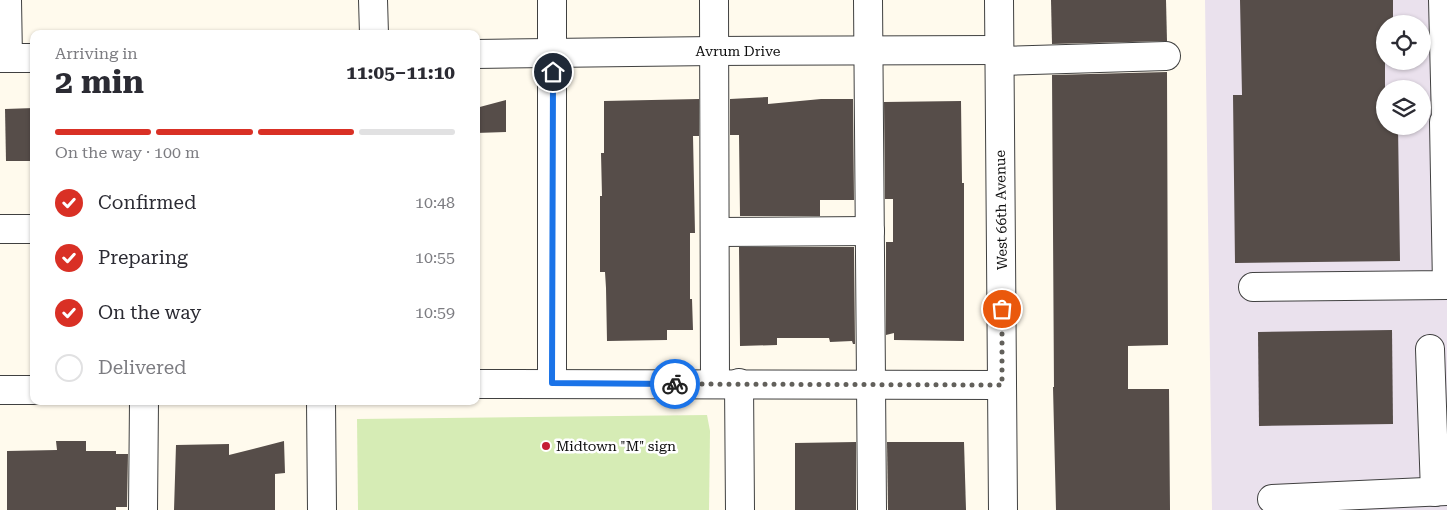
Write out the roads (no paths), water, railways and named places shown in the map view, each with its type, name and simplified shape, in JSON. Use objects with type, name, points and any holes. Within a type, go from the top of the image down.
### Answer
[{"type":"street","points":[[6,0],[14,58]]},
{"type":"street","points":[[373,0],[374,30]]},
{"type":"street","points":[[552,0],[552,383]]},
{"type":"street","points":[[714,0],[716,232],[727,384],[740,510]]},
{"type":"street","points":[[868,0],[872,510]]},
{"type":"street","name":"West 66th Avenue","points":[[999,0],[1003,510]]},
{"type":"street","points":[[1253,287],[1447,285],[1444,122],[1447,122],[1443,0]]},
{"type":"street","name":"Avrum Drive","points":[[480,54],[714,50],[869,50],[1000,55],[1166,56]]},
{"type":"street","points":[[0,230],[30,229]]},
{"type":"street","points":[[716,232],[870,231]]},
{"type":"street","points":[[1272,499],[1441,491],[1430,349]]},
{"type":"street","points":[[480,384],[1002,385]]},
{"type":"street","points":[[0,390],[30,390]]},
{"type":"street","points":[[143,510],[144,405]]},
{"type":"street","points":[[321,405],[322,510]]},
{"type":"place","name":"Midtown \"M\" sign","points":[[546,446]]}]
